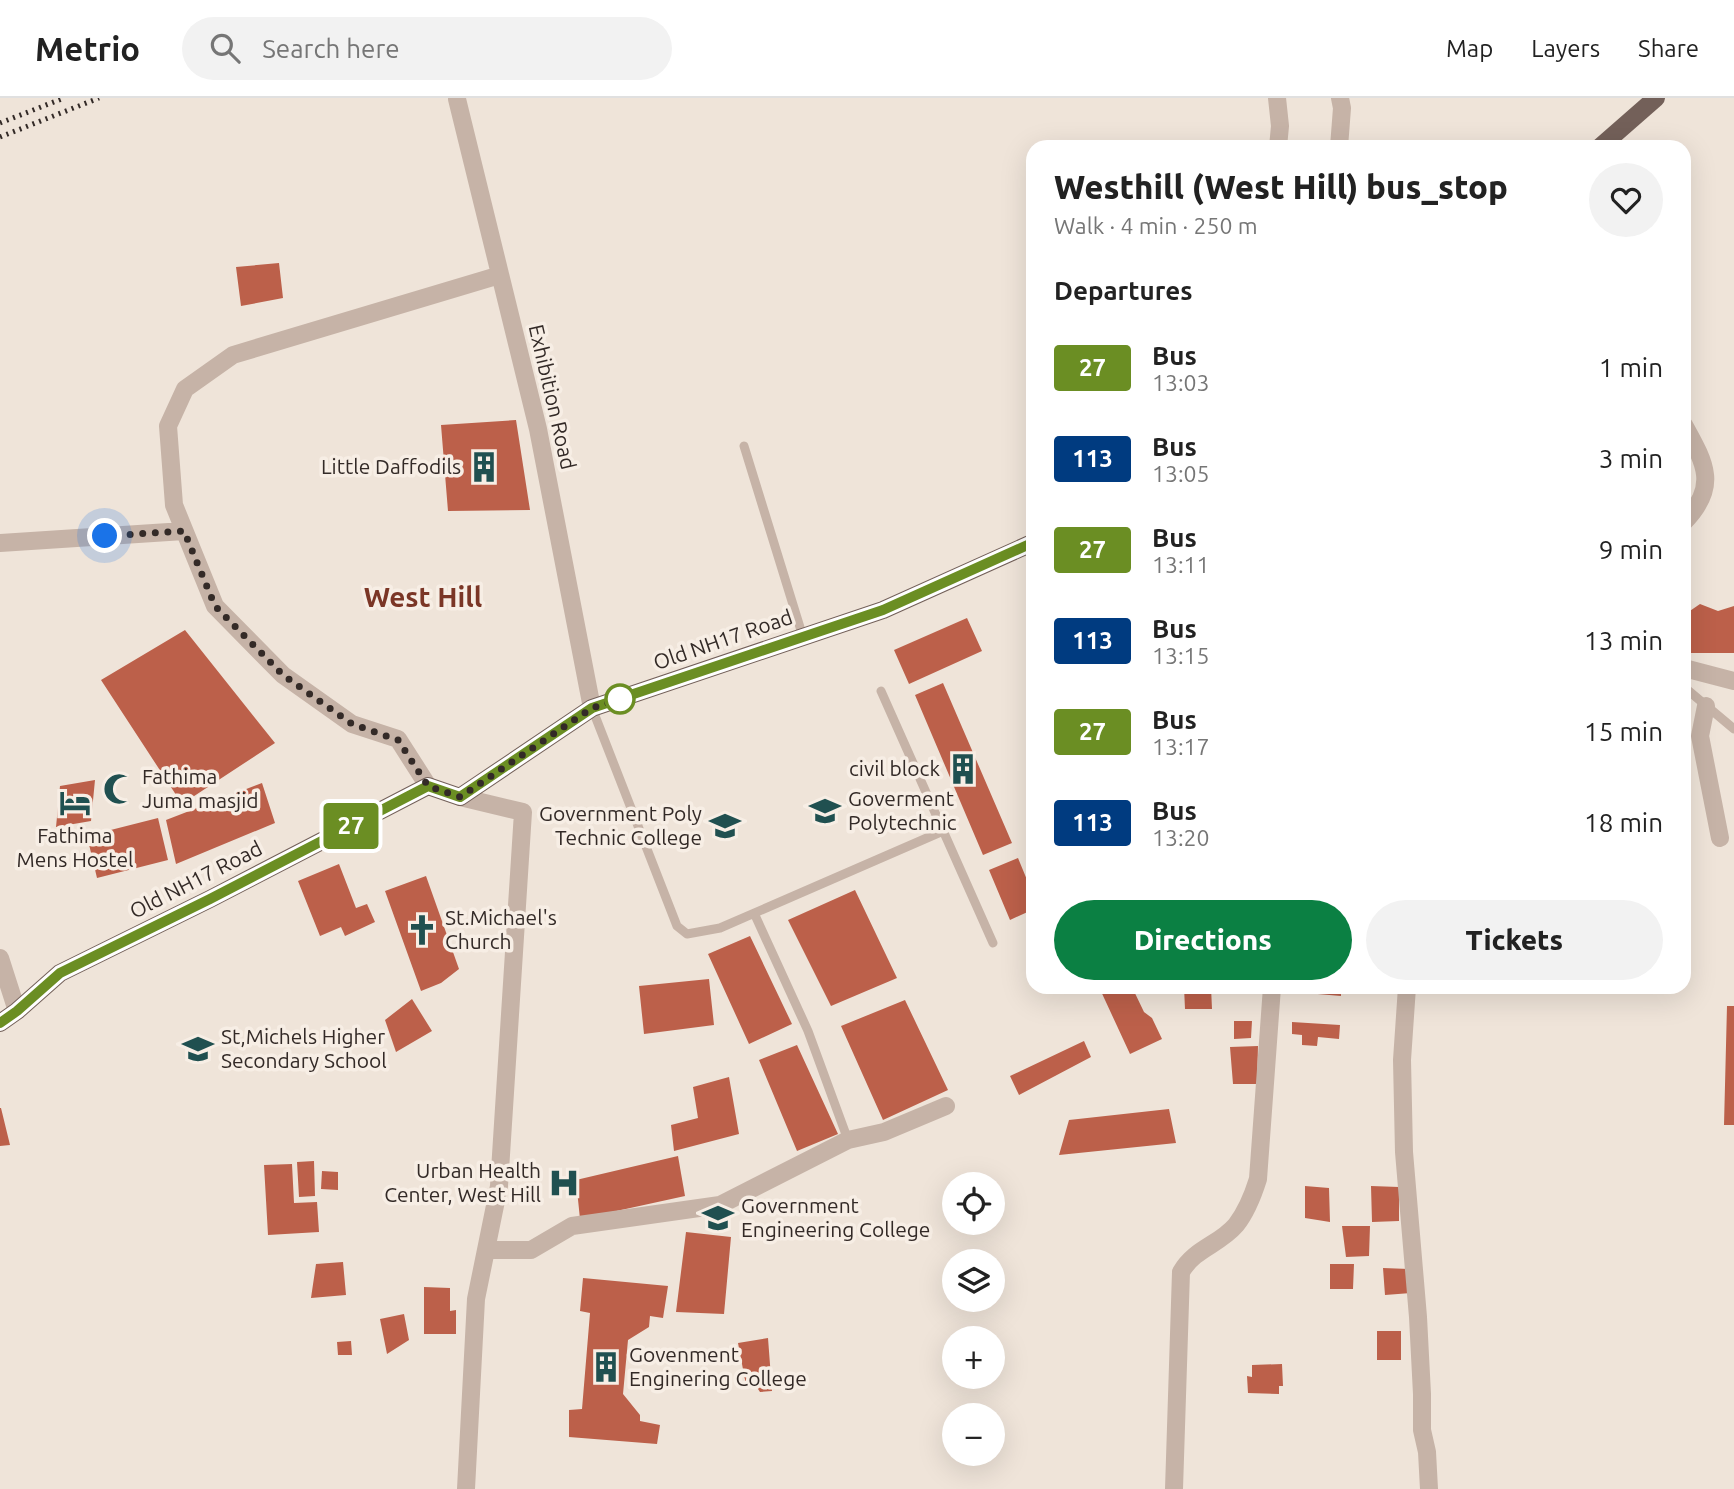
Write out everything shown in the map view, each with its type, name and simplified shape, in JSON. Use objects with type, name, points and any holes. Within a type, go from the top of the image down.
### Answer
[{"type":"main road","points":[[1608,140],[1656,98]]},
{"type":"main road","name":"Old NH17 Road","points":[[460,797],[592,708],[883,610],[1026,546]]},
{"type":"main road","points":[[428,786],[460,797]]},
{"type":"main road","name":"Old NH17 Road","points":[[0,1023],[60,973],[428,786]]},
{"type":"street","points":[[1277,98],[1278,140]]},
{"type":"street","points":[[1340,98],[1342,108],[1340,140]]},
{"type":"street","name":"Exhibition Road","points":[[457,99],[538,429],[592,708]]},
{"type":"street","points":[[428,786],[398,740],[352,724],[283,675],[215,606],[174,505],[168,426],[185,389],[233,355],[500,275]]},
{"type":"street","points":[[1691,438],[1703,460],[1705,488],[1691,514]]},
{"type":"street","points":[[0,543],[184,531]]},
{"type":"street","points":[[1691,670],[1734,681]]},
{"type":"street","points":[[1706,706],[1700,736],[1720,838]]},
{"type":"street","points":[[460,797],[523,812],[499,1186],[476,1299],[466,1489]]},
{"type":"street","points":[[0,958],[17,1011]]},
{"type":"street","points":[[1174,1489],[1181,1272],[1189,1259],[1235,1226],[1250,1202],[1258,1179],[1271,994]]},
{"type":"street","points":[[1407,994],[1402,1058],[1404,1140],[1418,1317],[1422,1430],[1427,1452],[1429,1489]]},
{"type":"street","points":[[486,1250],[531,1250],[572,1226],[720,1205],[848,1140],[884,1132],[946,1106]]},
{"type":"lane","points":[[744,446],[803,637]]},
{"type":"lane","points":[[881,691],[993,943]]},
{"type":"lane","points":[[1691,693],[1734,729]]},
{"type":"lane","points":[[592,708],[677,926],[688,933],[720,928],[943,831]]},
{"type":"lane","points":[[754,913],[808,1031],[848,1140]]},
{"type":"building","points":[[279,263],[283,298],[241,306],[236,267]]},
{"type":"building","name":"Little Daffodils","points":[[516,420],[530,510],[448,511],[441,425]]},
{"type":"building","points":[[1700,604],[1718,611],[1734,606],[1734,653],[1691,653],[1691,610]]},
{"type":"building","points":[[967,618],[982,651],[909,684],[894,650]]},
{"type":"building","points":[[185,630],[275,743],[182,804],[101,680]]},
{"type":"building","name":"civil block","points":[[943,683],[1012,843],[983,855],[915,695]]},
{"type":"building","name":"Fathima Mens Hostel","points":[[95,780],[91,821],[56,827],[60,786]]},
{"type":"building","points":[[262,783],[275,823],[176,864],[166,820]]},
{"type":"building","points":[[158,818],[168,860],[97,878],[87,836]]},
{"type":"building","points":[[1018,858],[1026,877],[1026,913],[1010,920],[989,870]]},
{"type":"building","points":[[339,864],[356,908],[367,904],[375,922],[345,936],[341,927],[320,936],[298,881]]},
{"type":"building","name":"St.Michael's Church","points":[[426,876],[459,969],[441,983],[421,991],[385,891]]},
{"type":"building","points":[[855,890],[897,978],[831,1006],[788,920]]},
{"type":"building","points":[[750,936],[792,1024],[749,1044],[708,954]]},
{"type":"building","points":[[709,979],[714,1025],[644,1034],[639,986]]},
{"type":"building","points":[[1102,994],[1135,994],[1162,1039],[1130,1054]]},
{"type":"building","points":[[1184,994],[1211,994],[1212,1009],[1185,1009]]},
{"type":"building","points":[[412,999],[432,1031],[396,1052],[385,1020]]},
{"type":"building","points":[[905,1000],[948,1090],[883,1120],[841,1026]]},
{"type":"building","points":[[1727,1006],[1734,1006],[1734,1125],[1724,1125]]},
{"type":"building","points":[[1234,1021],[1252,1021],[1251,1038],[1234,1039]]},
{"type":"building","points":[[1292,1022],[1340,1025],[1339,1039],[1318,1037],[1317,1046],[1302,1045],[1302,1035],[1292,1034]]},
{"type":"building","points":[[1084,1041],[1091,1057],[1019,1095],[1010,1076]]},
{"type":"building","points":[[797,1045],[838,1134],[797,1151],[759,1060]]},
{"type":"building","points":[[1258,1046],[1257,1084],[1233,1084],[1230,1047]]},
{"type":"building","points":[[729,1077],[739,1134],[674,1151],[671,1125],[698,1118],[693,1087]]},
{"type":"building","points":[[1,1108],[10,1145],[0,1146]]},
{"type":"building","points":[[1169,1109],[1176,1143],[1059,1155],[1069,1120]]},
{"type":"building","points":[[678,1156],[685,1196],[580,1219],[576,1180]]},
{"type":"building","points":[[314,1161],[315,1196],[299,1197],[297,1162]]},
{"type":"building","points":[[292,1164],[294,1203],[317,1202],[319,1232],[268,1235],[264,1165]]},
{"type":"building","points":[[322,1171],[338,1172],[338,1190],[321,1189]]},
{"type":"building","points":[[1305,1186],[1329,1188],[1330,1222],[1305,1218]]},
{"type":"building","points":[[1371,1186],[1399,1187],[1399,1221],[1372,1222]]},
{"type":"building","points":[[1342,1226],[1370,1226],[1369,1256],[1346,1257]]},
{"type":"building","points":[[686,1232],[731,1237],[724,1314],[676,1312]]},
{"type":"building","points":[[343,1262],[346,1295],[311,1298],[316,1264]]},
{"type":"building","points":[[1330,1264],[1354,1264],[1353,1289],[1330,1289]]},
{"type":"building","points":[[1383,1268],[1409,1269],[1411,1293],[1385,1295]]},
{"type":"building","name":"Govenment Enginering College","points":[[583,1278],[668,1286],[663,1318],[650,1316],[649,1327],[628,1340],[623,1394],[640,1415],[640,1421],[660,1425],[657,1444],[569,1437],[569,1410],[582,1409],[590,1313],[580,1311]]},
{"type":"building","points":[[424,1287],[450,1288],[450,1311],[456,1310],[456,1334],[424,1334]]},
{"type":"building","points":[[404,1314],[409,1340],[387,1354],[380,1319]]},
{"type":"building","points":[[1377,1331],[1401,1331],[1401,1360],[1377,1360]]},
{"type":"building","points":[[768,1338],[772,1391],[760,1392],[756,1386],[746,1385],[738,1343]]},
{"type":"building","points":[[351,1341],[352,1355],[338,1355],[337,1342]]},
{"type":"building","points":[[1282,1364],[1283,1386],[1279,1386],[1279,1394],[1248,1393],[1247,1376],[1252,1377],[1252,1365]]},
{"type":"railway","points":[[0,123],[64,98]]},
{"type":"railway","points":[[0,137],[99,98]]},
{"type":"bus line","name":"27","points":[[0,1023],[60,973],[428,786],[460,797],[592,708],[883,610],[1026,546]]},
{"type":"place","name":"Little Daffodils","points":[[484,467]]},
{"type":"place","name":"civil block","points":[[963,769]]},
{"type":"place","name":"Fathima Juma masjid","points":[[119,789]]},
{"type":"place","name":"Fathima Mens Hostel","points":[[75,803]]},
{"type":"place","name":"Goverment Polytechnic","points":[[825,811]]},
{"type":"place","name":"Government Poly Technic College","points":[[725,826]]},
{"type":"place","name":"St.Michael's Church","points":[[422,930]]},
{"type":"place","name":"St,Michels Higher Secondary School","points":[[198,1049]]},
{"type":"place","name":"Urban Health Center, West Hill","points":[[564,1183]]},
{"type":"place","name":"Government Engineering College","points":[[718,1218]]},
{"type":"place","name":"Govenment Enginering College","points":[[606,1367]]},
{"type":"district","name":"West Hill","points":[[423,597]]},
{"type":"route","points":[[105,536],[184,531],[215,606],[283,675],[352,724],[398,740],[428,786],[460,797],[592,708],[620,699]]}]
